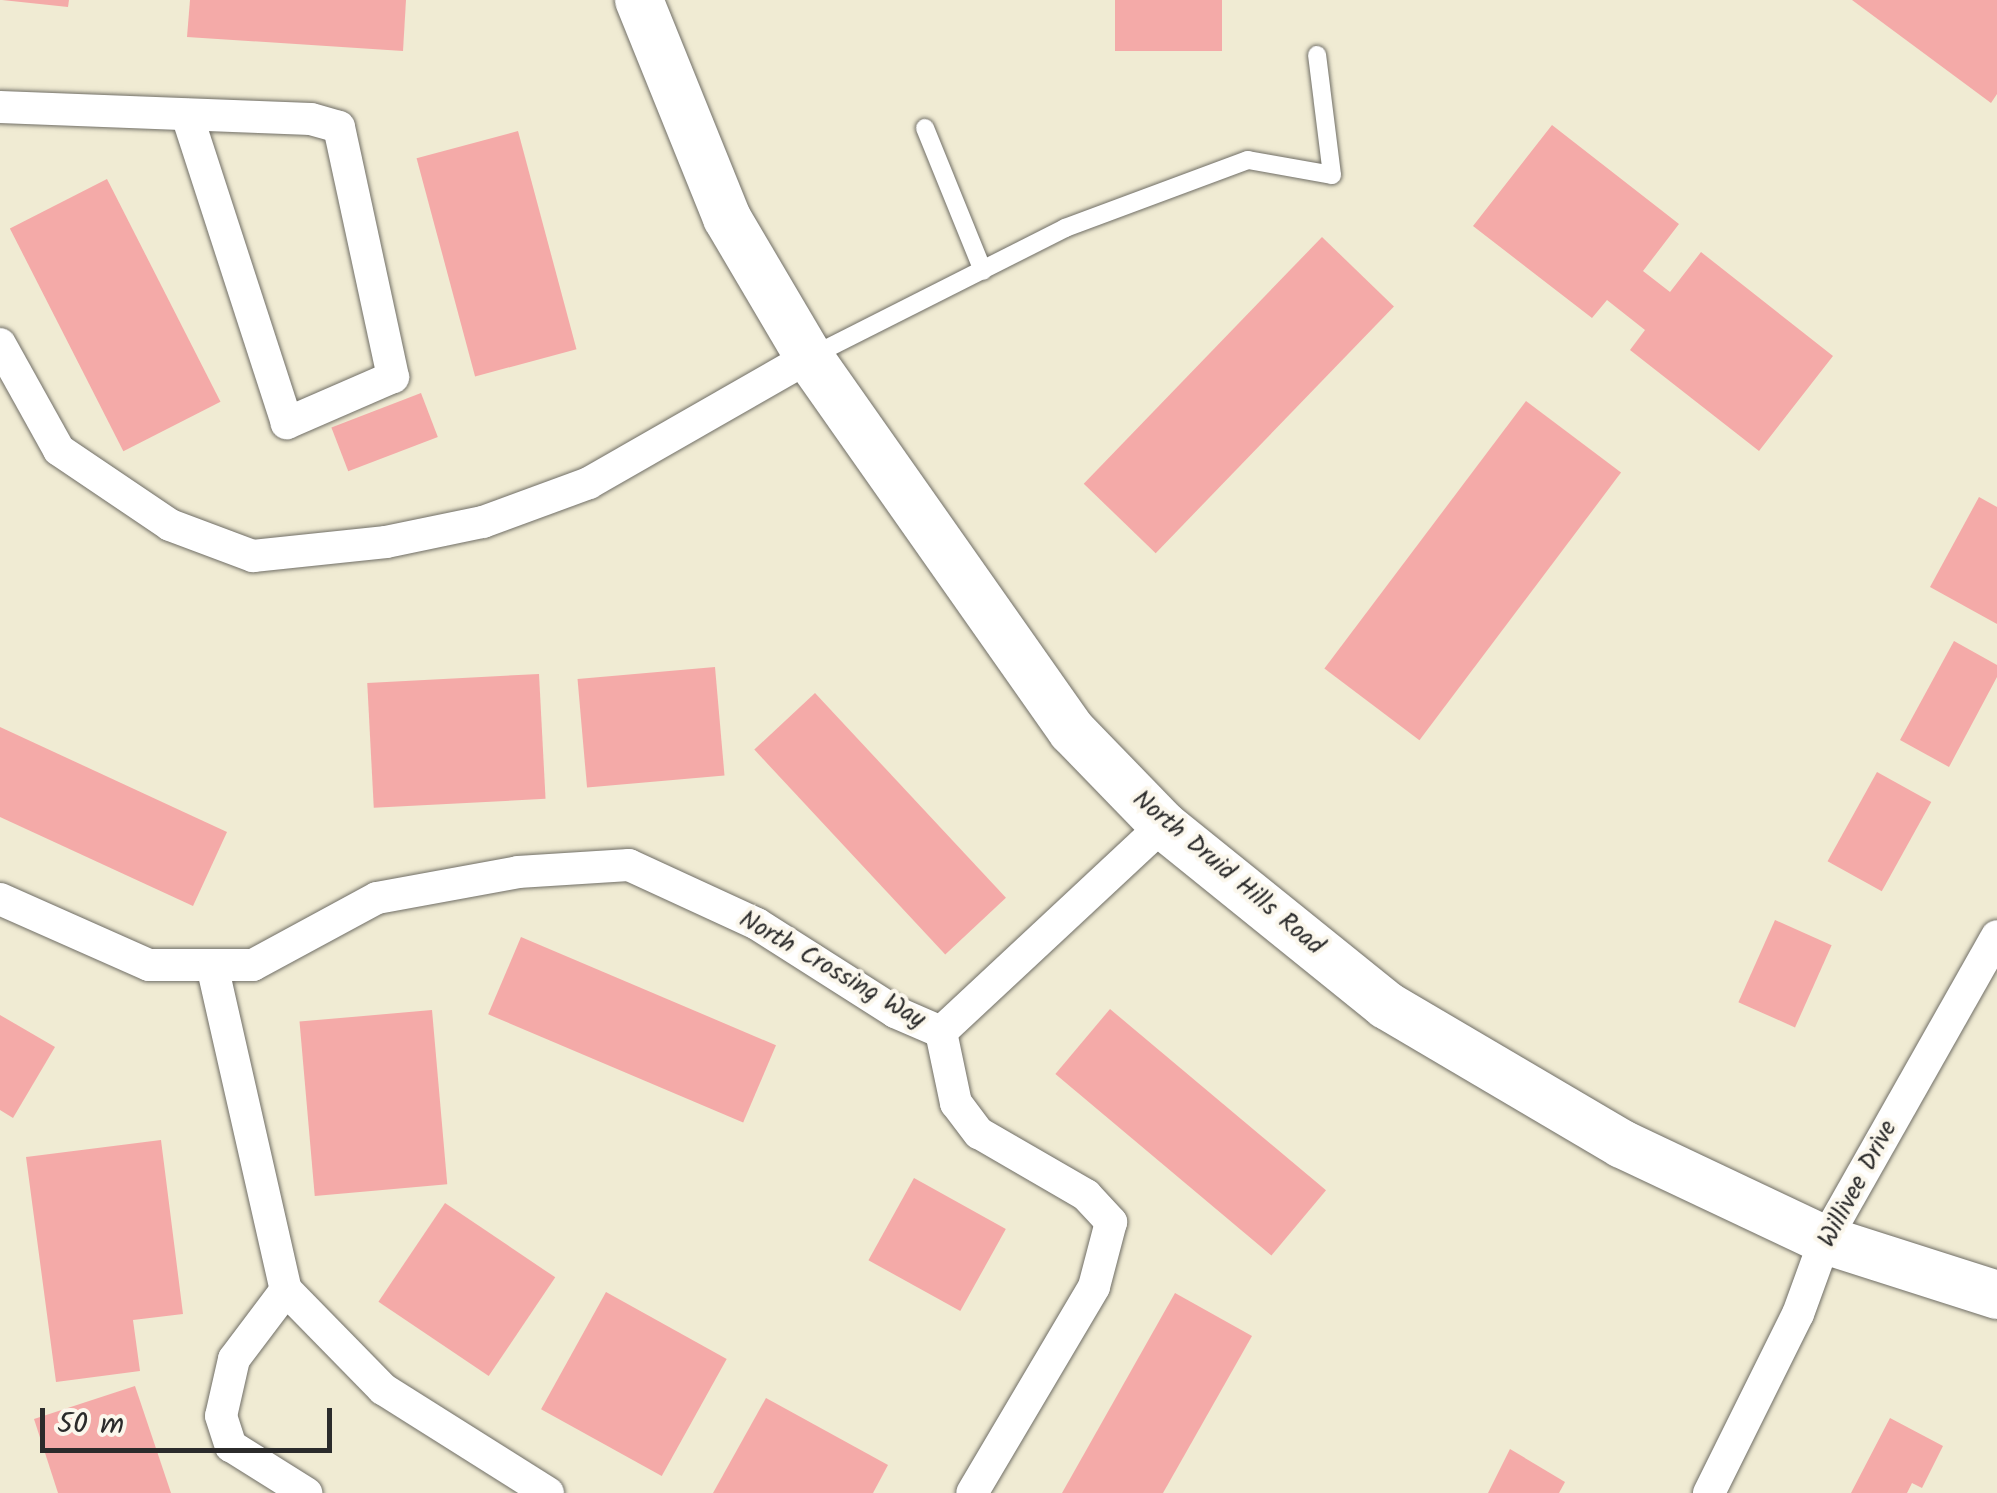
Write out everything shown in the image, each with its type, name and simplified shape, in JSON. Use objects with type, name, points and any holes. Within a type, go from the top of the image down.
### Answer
[{"type":"main road","name":"North Druid Hills Road","points":[[639,0],[727,218],[808,358],[1072,731],[1163,824],[1386,1006],[1622,1144],[1825,1240],[1997,1295]]},
{"type":"street","points":[[0,107],[311,120],[339,127],[393,377],[288,423],[186,115]]},
{"type":"street","points":[[0,344],[59,450],[170,525],[253,556],[386,542],[483,522],[590,483],[808,358]]},
{"type":"street","name":"North Crossing Way","points":[[941,1032],[1163,824]]},
{"type":"street","name":"North Crossing Way","points":[[0,899],[149,965],[253,966],[377,898],[518,872],[628,865],[757,924],[895,1012],[941,1032]]},
{"type":"street","name":"Willivee Drive","points":[[1709,1493],[1798,1314],[1825,1240],[1997,936]]},
{"type":"street","points":[[212,965],[286,1290],[383,1389],[548,1493]]},
{"type":"street","name":"North Crossing Way","points":[[941,1032],[956,1102],[979,1133],[1086,1195],[1111,1222],[1094,1286],[972,1493]]},
{"type":"street","points":[[286,1290],[234,1359],[222,1416],[231,1446],[306,1493]]},
{"type":"lane","points":[[808,358],[1066,228],[1248,160],[1332,174],[1317,54]]},
{"type":"lane","points":[[926,128],[983,271]]},
{"type":"building","points":[[2,0],[69,0],[68,7]]},
{"type":"building","points":[[190,0],[406,0],[403,51],[187,37]]},
{"type":"building","points":[[1115,0],[1222,0],[1222,51],[1115,51]]},
{"type":"building","points":[[1852,0],[1997,0],[1997,94],[1991,103]]},
{"type":"building","points":[[1552,125],[1679,224],[1643,271],[1670,292],[1701,252],[1833,356],[1759,451],[1630,350],[1645,330],[1607,300],[1592,318],[1473,226]]},
{"type":"building","points":[[518,131],[576,349],[475,376],[417,158]]},
{"type":"building","points":[[107,179],[220,402],[123,451],[10,228]]},
{"type":"building","points":[[1322,237],[1394,306],[1156,553],[1084,484]]},
{"type":"building","points":[[421,393],[438,437],[348,471],[331,427]]},
{"type":"building","points":[[1526,401],[1621,473],[1419,740],[1324,669]]},
{"type":"building","points":[[1979,497],[1997,507],[1997,624],[1930,587]]},
{"type":"building","points":[[1954,641],[1997,665],[1997,677],[1949,767],[1900,740]]},
{"type":"building","points":[[715,667],[724,776],[587,788],[578,679]]},
{"type":"building","points":[[539,674],[546,799],[374,808],[367,683]]},
{"type":"building","points":[[815,693],[1006,898],[945,954],[754,750]]},
{"type":"building","points":[[0,727],[227,832],[193,906],[0,817]]},
{"type":"building","points":[[1877,772],[1931,802],[1882,891],[1828,861]]},
{"type":"building","points":[[1775,920],[1832,945],[1795,1027],[1738,1002]]},
{"type":"building","points":[[521,937],[776,1045],[743,1123],[488,1014]]},
{"type":"building","points":[[1110,1009],[1326,1190],[1271,1255],[1055,1074]]},
{"type":"building","points":[[432,1010],[447,1184],[315,1196],[300,1022]]},
{"type":"building","points":[[0,1015],[55,1047],[13,1118],[0,1110]]},
{"type":"building","points":[[161,1140],[183,1314],[133,1320],[140,1371],[56,1382],[26,1157]]},
{"type":"building","points":[[914,1178],[1006,1229],[960,1311],[868,1260]]},
{"type":"building","points":[[445,1203],[555,1277],[489,1376],[378,1302]]},
{"type":"building","points":[[606,1292],[727,1359],[662,1476],[541,1409]]},
{"type":"building","points":[[1175,1293],[1252,1336],[1163,1493],[1062,1493]]},
{"type":"building","points":[[135,1386],[171,1493],[58,1493],[34,1419]]},
{"type":"building","points":[[766,1398],[888,1465],[873,1493],[713,1493]]},
{"type":"building","points":[[1890,1418],[1943,1446],[1922,1488],[1912,1483],[1907,1493],[1851,1493]]},
{"type":"building","points":[[1510,1449],[1565,1482],[1559,1493],[1488,1493]]}]
